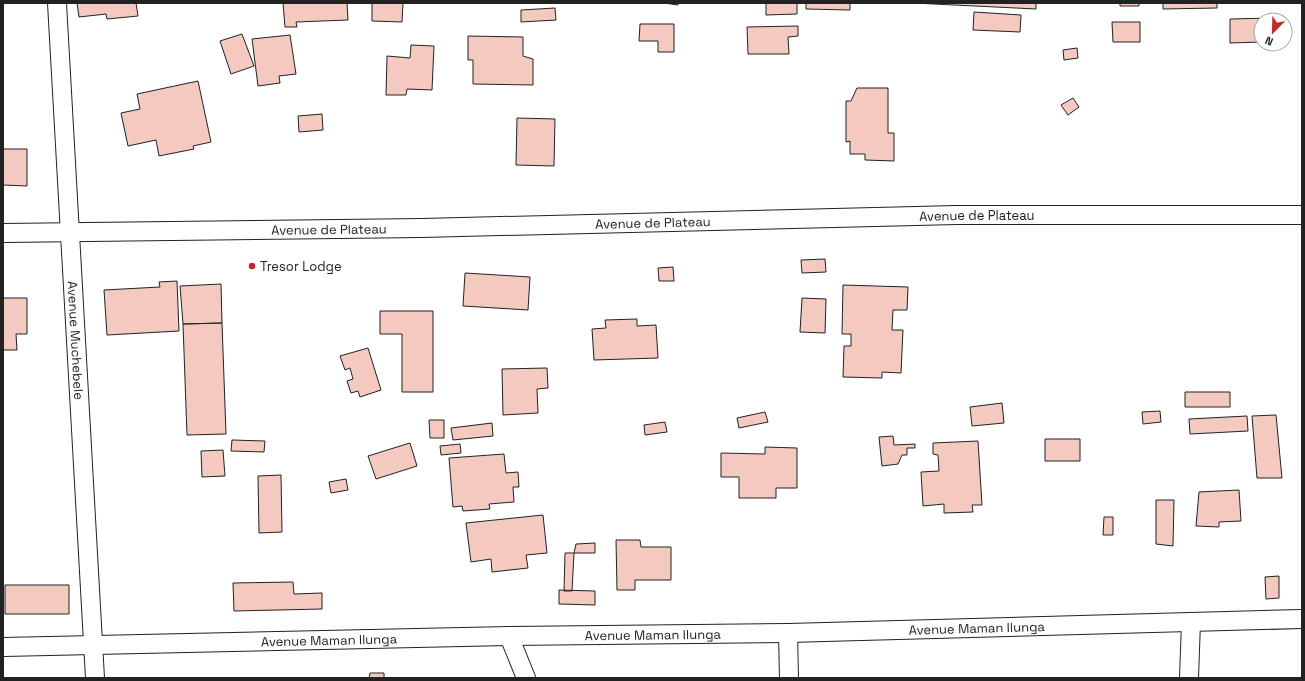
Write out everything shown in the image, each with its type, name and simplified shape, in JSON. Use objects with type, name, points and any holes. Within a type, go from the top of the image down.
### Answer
[{"type":"street","name":"Avenue Muchebele","points":[[57,3],[95,678]]},
{"type":"street","name":"Avenue de Plateau","points":[[3,233],[422,228],[956,215],[1302,215]]},
{"type":"street","name":"Avenue Maman Ilunga","points":[[3,647],[509,636],[788,633],[1302,619]]},
{"type":"street","points":[[1189,678],[1191,622]]},
{"type":"street","points":[[788,633],[788,678]]},
{"type":"street","points":[[509,636],[526,678]]},
{"type":"building","points":[[77,3],[136,3],[138,16],[107,19],[106,14],[79,17]]},
{"type":"building","points":[[283,3],[347,3],[348,20],[296,22],[297,27],[285,27]]},
{"type":"building","points":[[372,3],[403,3],[402,22],[372,21]]},
{"type":"building","points":[[664,3],[678,3],[678,5]]},
{"type":"building","points":[[766,3],[797,3],[797,14],[766,15]]},
{"type":"building","points":[[806,3],[850,3],[850,10],[806,9]]},
{"type":"building","points":[[913,3],[1036,3],[1036,9]]},
{"type":"building","points":[[1120,3],[1139,3],[1139,6],[1120,6]]},
{"type":"building","points":[[1163,3],[1217,3],[1217,8],[1163,9]]},
{"type":"building","points":[[555,8],[556,20],[521,22],[521,10]]},
{"type":"building","points":[[974,12],[1021,15],[1020,32],[973,30]]},
{"type":"building","points":[[1253,18],[1253,42],[1230,43],[1230,19]]},
{"type":"building","points":[[1112,22],[1140,22],[1140,42],[1113,42]]},
{"type":"building","points":[[640,24],[674,24],[674,52],[658,52],[658,41],[639,41]]},
{"type":"building","points":[[798,26],[798,36],[788,37],[789,54],[748,54],[747,27]]},
{"type":"building","points":[[242,34],[254,66],[231,74],[220,41]]},
{"type":"building","points":[[290,35],[296,74],[279,76],[280,83],[258,86],[252,39]]},
{"type":"building","points":[[468,36],[523,37],[523,56],[533,59],[533,85],[473,84],[473,60],[468,60]]},
{"type":"building","points":[[411,45],[434,46],[432,90],[407,89],[406,95],[386,95],[387,56],[410,58]]},
{"type":"building","points":[[1077,48],[1078,58],[1064,60],[1063,50]]},
{"type":"building","points":[[198,81],[211,142],[193,146],[194,149],[159,156],[156,140],[128,146],[121,113],[140,109],[137,94]]},
{"type":"building","points":[[857,88],[888,88],[888,133],[894,133],[894,161],[865,160],[865,154],[850,154],[850,141],[846,142],[846,101],[851,101]]},
{"type":"building","points":[[1073,98],[1079,107],[1068,115],[1061,105]]},
{"type":"building","points":[[322,114],[323,130],[299,132],[298,116]]},
{"type":"building","points":[[517,118],[555,119],[554,166],[516,165]]},
{"type":"building","points":[[3,149],[27,149],[27,186],[3,185]]},
{"type":"building","points":[[825,259],[826,272],[802,273],[801,260]]},
{"type":"building","points":[[673,267],[674,281],[659,281],[658,268]]},
{"type":"building","points":[[465,273],[530,277],[528,310],[463,306]]},
{"type":"building","points":[[177,281],[179,331],[107,335],[104,290],[160,287],[159,282]]},
{"type":"building","points":[[221,284],[222,323],[183,324],[180,286]]},
{"type":"building","points":[[843,285],[908,287],[907,310],[893,310],[892,330],[903,330],[901,373],[882,372],[882,378],[843,377],[844,346],[851,346],[851,334],[842,334]]},
{"type":"building","points":[[3,298],[27,298],[27,334],[16,334],[17,350],[3,350]]},
{"type":"building","points":[[802,298],[826,299],[825,333],[800,332]]},
{"type":"building","points":[[380,311],[433,311],[433,392],[402,392],[402,334],[380,334]]},
{"type":"building","points":[[637,319],[637,326],[656,325],[658,358],[594,360],[592,329],[606,328],[605,320]]},
{"type":"building","points":[[222,323],[226,434],[187,435],[183,324]]},
{"type":"building","points":[[368,348],[381,390],[360,397],[358,391],[351,393],[347,381],[353,379],[350,368],[345,370],[340,356]]},
{"type":"building","points":[[547,368],[548,388],[537,389],[538,413],[503,415],[502,369]]},
{"type":"building","points":[[1185,392],[1230,392],[1230,407],[1185,407]]},
{"type":"building","points":[[1002,403],[1004,423],[972,426],[970,407]]},
{"type":"building","points":[[1160,411],[1161,422],[1143,424],[1142,412]]},
{"type":"building","points":[[765,412],[768,422],[739,428],[737,418]]},
{"type":"building","points":[[1276,415],[1282,478],[1257,478],[1252,416]]},
{"type":"building","points":[[1247,416],[1248,431],[1190,434],[1189,419]]},
{"type":"building","points":[[429,420],[444,420],[444,438],[430,438]]},
{"type":"building","points":[[665,422],[667,432],[645,435],[644,425]]},
{"type":"building","points":[[492,423],[493,436],[453,440],[451,428]]},
{"type":"building","points":[[893,436],[894,445],[915,444],[915,448],[907,448],[907,455],[902,455],[898,464],[882,466],[879,437]]},
{"type":"building","points":[[1045,439],[1080,439],[1080,461],[1045,461]]},
{"type":"building","points":[[232,440],[265,441],[264,452],[231,451]]},
{"type":"building","points":[[978,441],[982,505],[972,505],[973,512],[944,513],[944,504],[923,506],[921,472],[939,471],[938,455],[933,454],[933,443]]},
{"type":"building","points":[[410,443],[417,466],[376,479],[368,456]]},
{"type":"building","points":[[460,444],[461,453],[441,455],[440,446]]},
{"type":"building","points":[[765,447],[797,448],[797,488],[776,488],[776,498],[739,498],[739,477],[721,477],[721,453],[765,454]]},
{"type":"building","points":[[223,450],[225,476],[202,477],[201,451]]},
{"type":"building","points":[[504,454],[506,473],[518,472],[519,487],[513,487],[514,502],[489,504],[490,509],[463,511],[462,506],[453,507],[449,458]]},
{"type":"building","points":[[281,475],[282,532],[259,533],[258,476]]},
{"type":"building","points":[[346,479],[348,490],[331,493],[329,482]]},
{"type":"building","points":[[1239,490],[1241,521],[1219,522],[1219,527],[1196,526],[1199,492]]},
{"type":"building","points":[[1156,500],[1174,500],[1173,546],[1156,544]]},
{"type":"building","points":[[543,515],[547,553],[526,555],[528,568],[492,572],[491,559],[471,562],[466,523]]},
{"type":"building","points":[[1104,517],[1113,517],[1113,535],[1103,535]]},
{"type":"building","points":[[616,540],[640,540],[641,547],[671,547],[671,580],[635,580],[635,590],[617,590]]},
{"type":"building","points":[[595,543],[595,553],[574,553],[576,544]]},
{"type":"building","points":[[565,553],[574,553],[572,591],[564,591]]},
{"type":"building","points":[[1279,576],[1279,598],[1266,599],[1265,577]]},
{"type":"building","points":[[293,582],[294,594],[322,593],[322,609],[234,611],[233,583]]},
{"type":"building","points":[[5,585],[69,585],[69,614],[5,614]]},
{"type":"building","points":[[559,590],[595,591],[595,605],[559,604]]},
{"type":"building","points":[[370,673],[384,673],[384,678],[369,678]]},
{"type":"place","name":"Tresor Lodge","points":[[252,266]]}]
